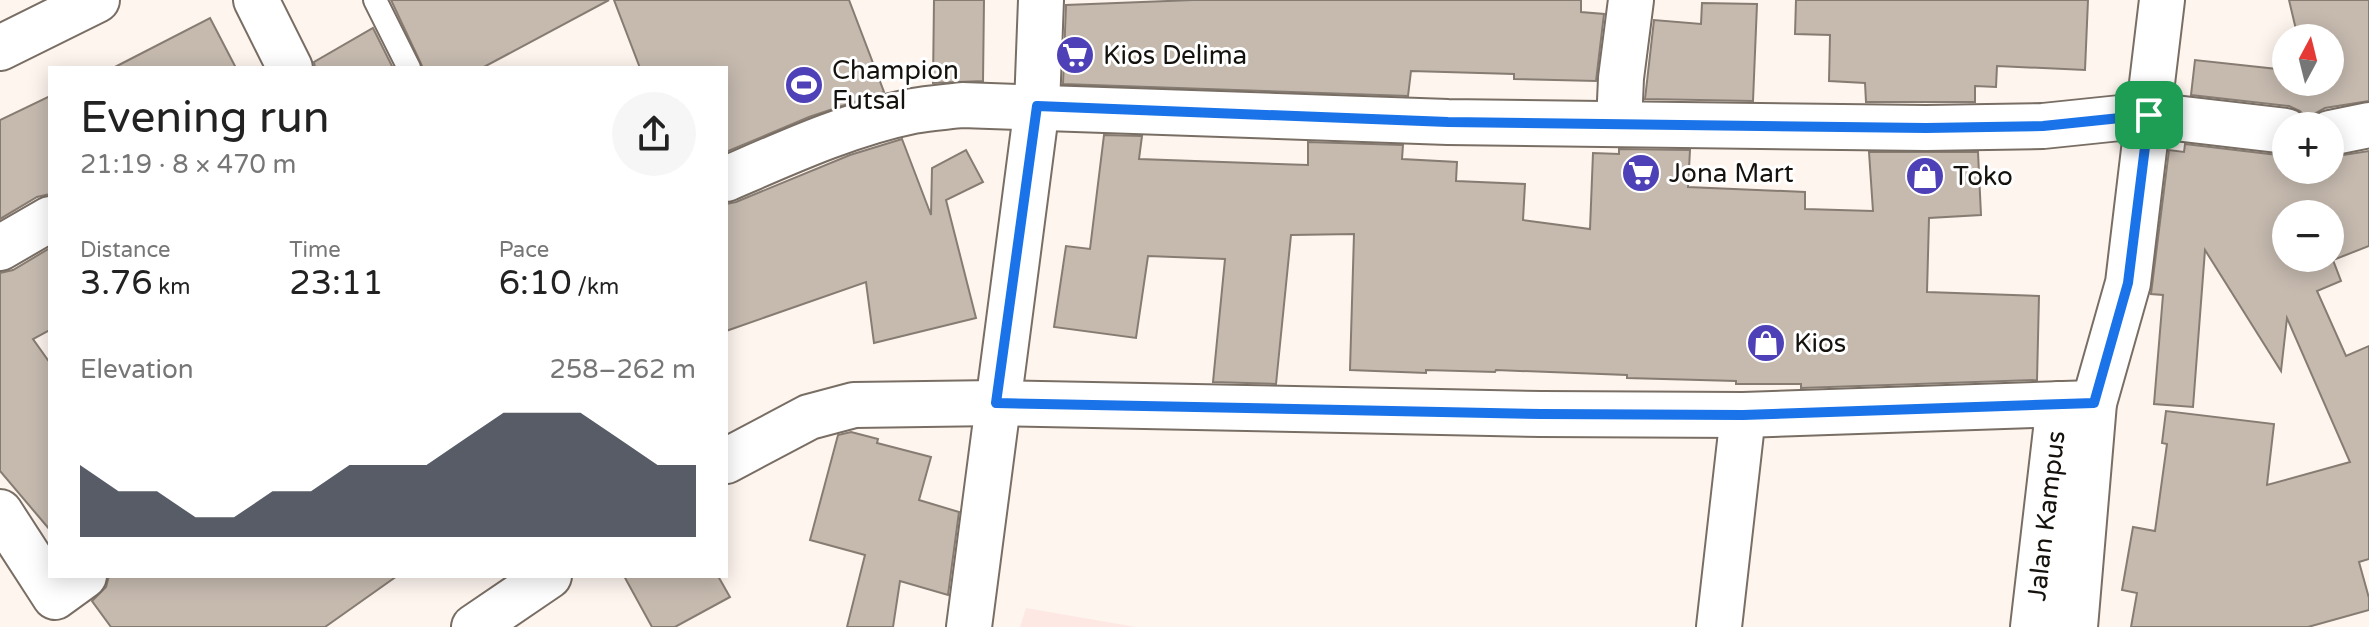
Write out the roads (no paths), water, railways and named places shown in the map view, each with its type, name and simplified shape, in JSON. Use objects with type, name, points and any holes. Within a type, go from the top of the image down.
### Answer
[{"type":"main road","points":[[0,48],[97,0]]},
{"type":"main road","points":[[256,0],[289,66]]},
{"type":"main road","points":[[969,627],[1037,106],[1041,0]]},
{"type":"main road","points":[[1619,124],[1621,78],[1631,0]]},
{"type":"main road","name":"Jalan Kampus","points":[[2033,627],[2077,404],[2128,283],[2162,0]]},
{"type":"main road","points":[[728,178],[807,145],[913,111],[962,105],[1448,122],[1911,128],[2043,126],[2149,115],[2272,129]]},
{"type":"main road","points":[[2344,130],[2369,125]]},
{"type":"main road","points":[[0,248],[48,220]]},
{"type":"main road","points":[[728,460],[809,417],[854,405],[996,403],[1743,415],[2077,404]]},
{"type":"main road","name":"Jalan Kampus","points":[[2075,627],[2077,404]]},
{"type":"main road","points":[[1719,627],[1743,415]]},
{"type":"main road","points":[[0,512],[48,571]]},
{"type":"main road","points":[[54,578],[72,600]]},
{"type":"main road","points":[[474,627],[546,578]]},
{"type":"lane","points":[[375,0],[408,66]]},
{"type":"place","name":"Kios Delima","points":[[1075,55]]},
{"type":"place","name":"Champion Futsal","points":[[804,85]]},
{"type":"place","name":"Jona Mart","points":[[1641,173]]},
{"type":"place","name":"Toko","points":[[1925,176]]},
{"type":"place","name":"Kios","points":[[1766,343]]}]
